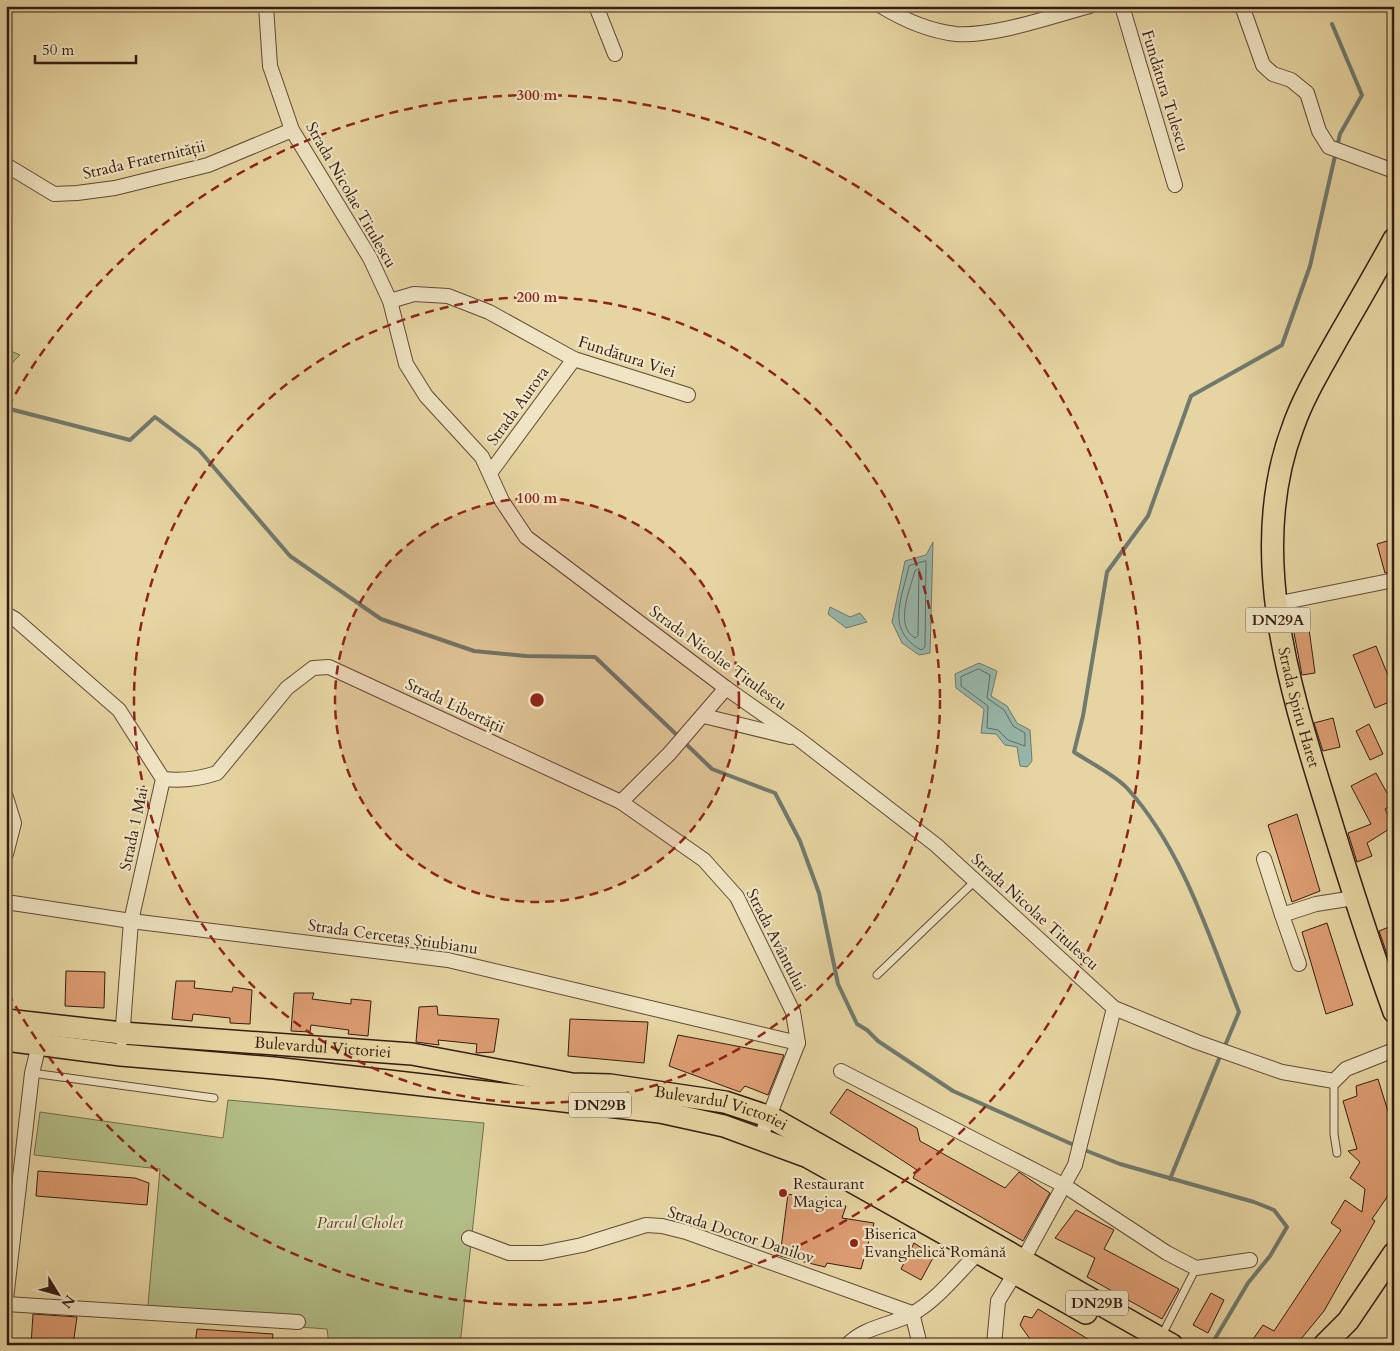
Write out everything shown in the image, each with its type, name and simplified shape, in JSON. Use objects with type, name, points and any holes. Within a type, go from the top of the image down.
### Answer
[{"type":"main road","name":"Strada Spiru Haret","points":[[1394,239],[1320,372],[1292,428],[1277,486],[1272,559],[1275,604],[1291,691],[1354,898],[1394,1012]]},
{"type":"main road","name":"Bulevardul Victoriei","points":[[6,1020],[42,1033],[121,1055],[274,1068],[660,1112],[724,1126],[808,1158],[977,1254],[1019,1268]]},
{"type":"main road","name":"Bulevardul Victoriei","points":[[6,1040],[42,1033],[122,1033],[412,1054],[572,1084],[610,1085],[726,1102],[770,1117],[1019,1268],[1158,1343]]},
{"type":"main road","points":[[1324,1345],[1348,1321],[1394,1253]]},
{"type":"main road","points":[[1341,1345],[1348,1321]]},
{"type":"street","name":"Strada Nicolae Titulescu","points":[[266,6],[270,66],[292,130],[370,258],[390,301],[406,364],[426,396],[482,457],[502,501],[526,537],[726,688],[800,740],[936,845],[974,882],[1114,1008],[1197,1042],[1282,1072],[1334,1081]]},
{"type":"street","points":[[596,6],[615,54]]},
{"type":"street","points":[[882,6],[907,22],[956,34],[997,30],[1090,6]]},
{"type":"street","name":"Fundătura Tulescu","points":[[1122,6],[1175,185]]},
{"type":"street","points":[[1242,6],[1263,65],[1273,74],[1291,80],[1307,93],[1319,131],[1329,147],[1394,171]]},
{"type":"street","name":"Strada Fraternității","points":[[6,165],[54,194],[77,193],[115,188],[208,165],[292,130]]},
{"type":"street","name":"Fundătura Viei","points":[[390,301],[414,294],[448,296],[489,312],[574,360],[688,395]]},
{"type":"street","name":"Strada Aurora","points":[[490,473],[574,360]]},
{"type":"street","points":[[1275,604],[1394,580]]},
{"type":"street","name":"Strada 1 Mai","points":[[6,614],[15,619],[119,710],[163,779],[131,921],[121,1055]]},
{"type":"street","name":"Strada Libertății","points":[[163,779],[180,781],[204,778],[217,773],[287,688],[313,668],[329,666],[621,802]]},
{"type":"street","points":[[621,802],[704,716],[726,688]]},
{"type":"street","points":[[704,716],[800,740]]},
{"type":"street","points":[[6,797],[14,823],[6,854]]},
{"type":"street","name":"Strada Avântului","points":[[621,802],[704,860],[737,897],[793,1012],[798,1043],[760,1139]]},
{"type":"street","points":[[1264,859],[1299,964]]},
{"type":"street","points":[[1282,915],[1316,904],[1354,898]]},
{"type":"street","name":"Strada Cercetaș Știubianu","points":[[6,902],[131,921],[448,960],[798,1043]]},
{"type":"street","points":[[994,1345],[998,1301],[1019,1268],[1075,1165],[1114,1008]]},
{"type":"street","points":[[6,1299],[32,1073],[42,1033]]},
{"type":"street","points":[[1334,1081],[1346,1069],[1394,1050]]},
{"type":"street","points":[[841,1071],[1065,1186],[1167,1253],[1196,1268],[1250,1260]]},
{"type":"street","name":"Strada Doctor Danilov","points":[[470,1238],[509,1253],[542,1253],[582,1244],[646,1225],[662,1226],[695,1235],[912,1314]]},
{"type":"street","points":[[846,1345],[858,1333],[912,1314],[935,1297],[977,1254]]},
{"type":"street","points":[[6,1304],[298,1322]]},
{"type":"street","points":[[912,1314],[920,1345]]},
{"type":"lane","points":[[877,975],[974,882]]},
{"type":"lane","points":[[32,1073],[214,1098]]},
{"type":"lane","points":[[1334,1081],[1334,1134],[1337,1153]]},
{"type":"lane","points":[[1158,1343],[1196,1268]]},
{"type":"green space","points":[[6,349],[20,355],[6,369]]},
{"type":"green space","name":"Parcul Cholet","points":[[228,1100],[484,1123],[460,1345],[329,1345],[327,1329],[147,1316],[160,1169],[34,1155],[40,1112],[223,1138]]},
{"type":"water","points":[[933,542],[930,653],[919,655],[902,643],[892,622],[905,561],[926,555]]},
{"type":"water","points":[[830,607],[850,617],[860,613],[867,622],[846,628],[828,614]]},
{"type":"water","points":[[979,663],[997,671],[991,696],[1007,706],[1017,723],[1030,730],[1032,761],[1027,767],[1020,766],[1017,747],[1005,745],[996,734],[981,733],[984,709],[956,688],[955,674]]},
{"type":"building","points":[[1394,539],[1394,571],[1385,573],[1377,544]]},
{"type":"building","points":[[1307,614],[1315,673],[1302,675],[1291,617]]},
{"type":"building","points":[[1376,646],[1394,690],[1394,700],[1375,708],[1353,655]]},
{"type":"building","points":[[1333,718],[1340,747],[1323,751],[1314,723]]},
{"type":"building","points":[[1369,724],[1383,754],[1370,760],[1356,731]]},
{"type":"building","points":[[1376,773],[1387,793],[1394,789],[1394,804],[1385,809],[1394,826],[1367,843],[1372,856],[1357,862],[1348,833],[1371,824],[1351,786]]},
{"type":"building","points":[[1297,814],[1320,891],[1292,902],[1268,825]]},
{"type":"building","points":[[1327,923],[1353,1005],[1326,1014],[1302,932]]},
{"type":"building","points":[[1394,925],[1394,974],[1379,931]]},
{"type":"building","points":[[66,971],[105,972],[104,1008],[65,1006]]},
{"type":"building","points":[[176,981],[195,981],[194,988],[232,992],[233,987],[252,990],[250,1024],[230,1023],[230,1018],[193,1014],[192,1021],[172,1019]]},
{"type":"building","points":[[294,993],[314,993],[312,999],[351,1004],[351,999],[371,1001],[368,1036],[348,1034],[349,1030],[311,1025],[310,1032],[291,1031]]},
{"type":"building","points":[[437,1006],[438,1015],[499,1019],[494,1052],[476,1053],[477,1044],[438,1040],[439,1045],[416,1042],[419,1007]]},
{"type":"building","points":[[570,1019],[648,1022],[644,1063],[568,1056]]},
{"type":"building","points":[[678,1035],[784,1055],[768,1095],[745,1086],[740,1092],[669,1066]]},
{"type":"building","points":[[1378,1079],[1394,1131],[1394,1187],[1372,1219],[1375,1221],[1324,1311],[1296,1345],[1249,1345],[1263,1325],[1274,1331],[1341,1230],[1331,1223],[1345,1200],[1362,1212],[1365,1189],[1350,1178],[1360,1162],[1348,1151],[1357,1149],[1343,1101],[1357,1096],[1356,1086]]},
{"type":"building","points":[[847,1089],[917,1128],[920,1141],[1005,1188],[1019,1172],[1050,1193],[1023,1241],[913,1178],[917,1170],[830,1113]]},
{"type":"building","points":[[38,1171],[135,1178],[149,1183],[147,1205],[36,1196]]},
{"type":"building","points":[[788,1194],[846,1206],[842,1218],[874,1223],[861,1269],[827,1263],[825,1267],[780,1256]]},
{"type":"building","points":[[1076,1210],[1114,1230],[1104,1249],[1179,1289],[1162,1319],[1087,1277],[1095,1258],[1055,1238]]},
{"type":"building","points":[[914,1243],[934,1256],[921,1280],[901,1269]]},
{"type":"building","points":[[1211,1293],[1224,1300],[1208,1333],[1193,1325]]},
{"type":"building","points":[[1038,1309],[1098,1345],[1026,1345],[1030,1339],[1020,1325],[1024,1316],[1032,1318]]},
{"type":"building","points":[[33,1314],[77,1317],[73,1345],[31,1345]]},
{"type":"building","points":[[197,1329],[273,1334],[272,1345],[195,1345]]},
{"type":"waterway","points":[[1224,1048],[1239,1012],[1205,924],[1179,866],[1147,812],[1127,788],[1074,752],[1083,716],[1107,572],[1148,516],[1191,396],[1282,345],[1310,266],[1340,134],[1362,95],[1332,24]]},
{"type":"waterway","points":[[6,408],[130,440],[155,417],[199,450],[290,556],[381,619],[474,651],[526,656],[595,657],[679,737]]},
{"type":"waterway","points":[[684,742],[712,769],[775,793],[800,841],[819,893],[838,984],[857,1024],[867,1030],[878,1041],[953,1091],[1076,1146]]},
{"type":"waterway","points":[[1170,1179],[1221,1054]]},
{"type":"waterway","points":[[1082,1149],[1120,1164],[1254,1202],[1274,1210],[1287,1227],[1270,1256],[1248,1283],[1213,1342]]},
{"type":"place","name":"Restaurant Magica","points":[[783,1193]]},
{"type":"place","name":"Biserica Evanghelică Română","points":[[854,1243]]}]
